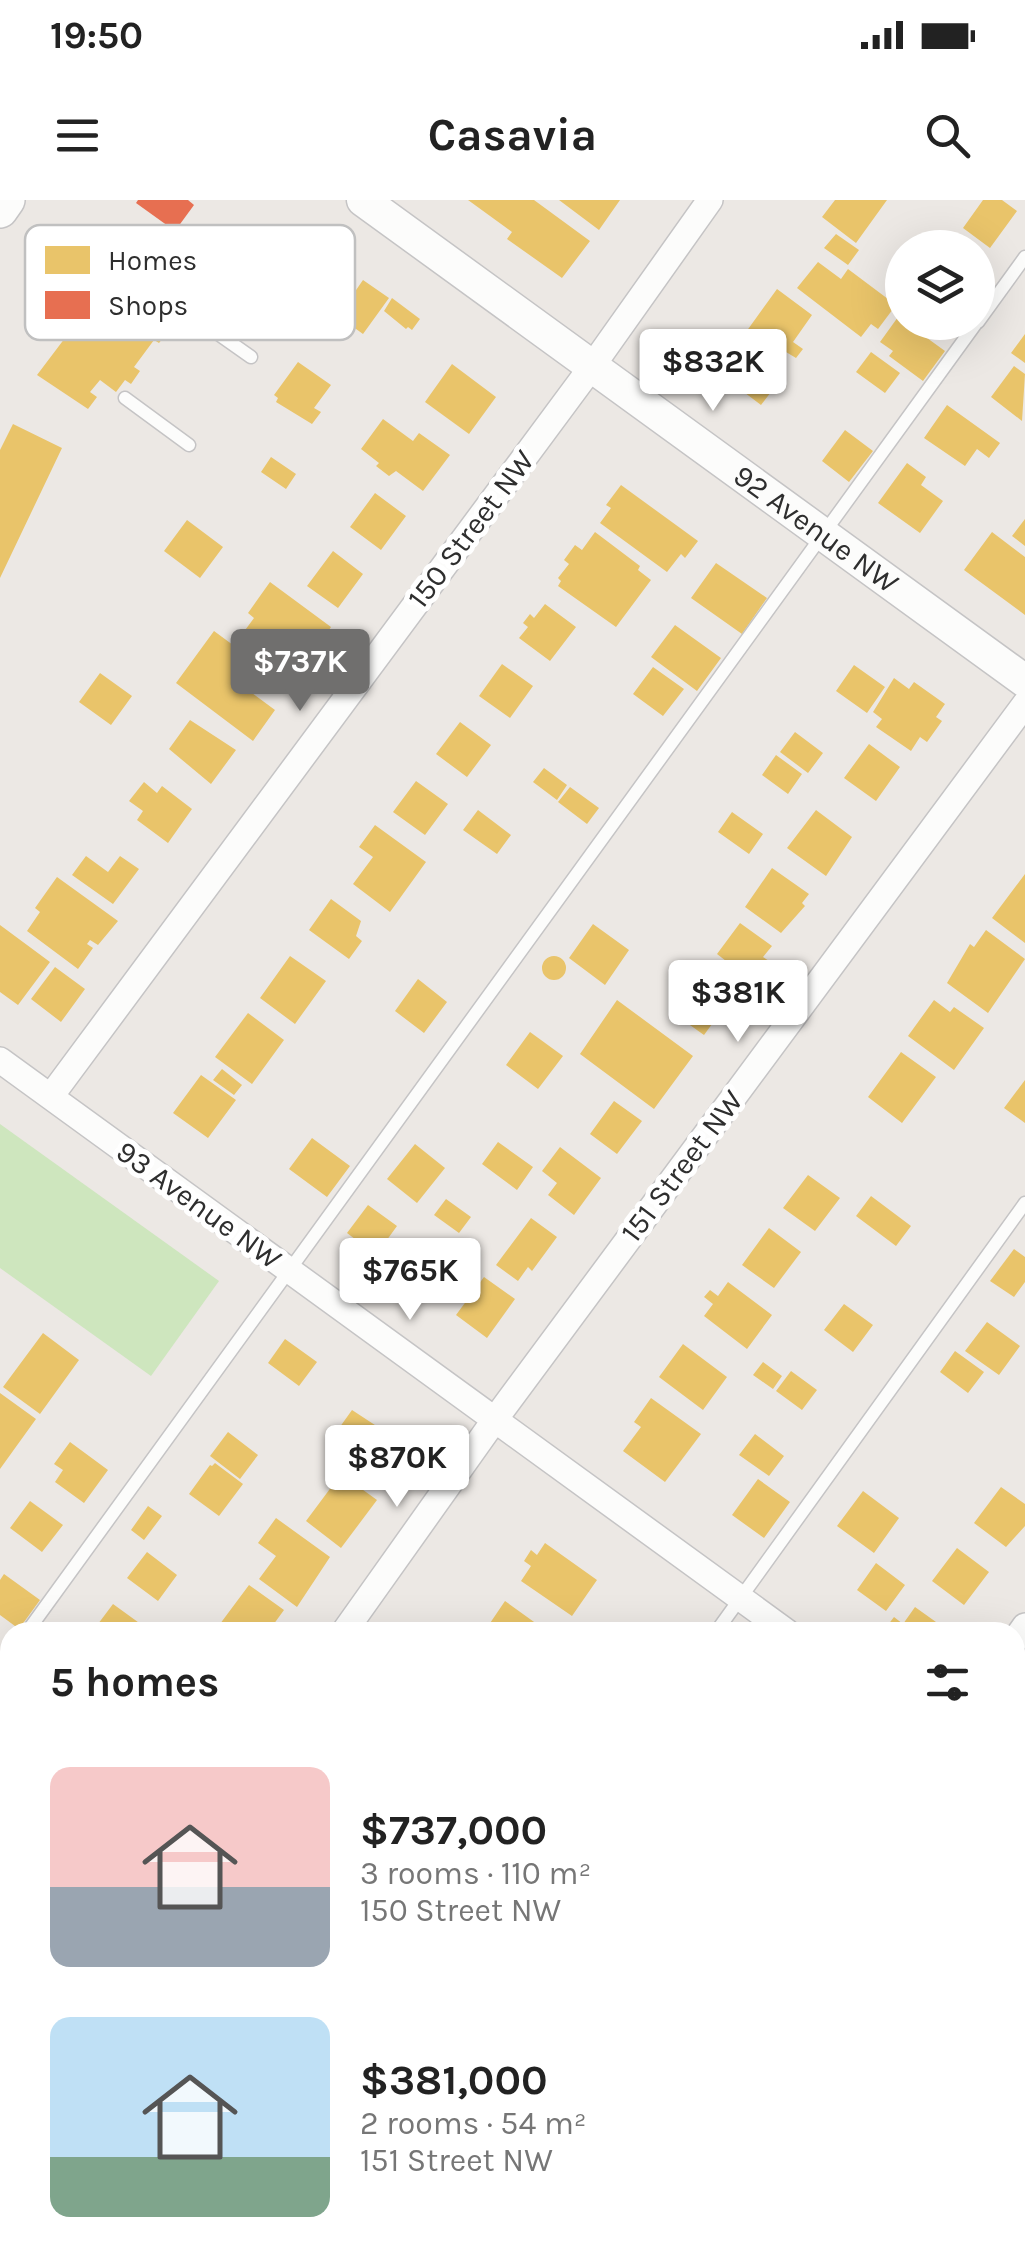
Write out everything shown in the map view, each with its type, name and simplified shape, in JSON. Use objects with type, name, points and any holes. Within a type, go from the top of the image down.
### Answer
[{"type":"main road","points":[[0,210],[7,200]]},
{"type":"street","name":"92 Avenue NW","points":[[363,200],[1025,680]]},
{"type":"street","name":"150 Street NW","points":[[51,1096],[710,200]]},
{"type":"street","name":"151 Street NW","points":[[351,1622],[496,1418],[1025,704]]},
{"type":"street","name":"93 Avenue NW","points":[[0,1060],[773,1622]]},
{"type":"lane","points":[[995,298],[1025,258]]},
{"type":"lane","points":[[226,340],[251,358]]},
{"type":"lane","points":[[34,1622],[964,340]]},
{"type":"lane","points":[[125,398],[189,445]]},
{"type":"lane","points":[[723,1622],[1025,1203]]},
{"type":"green space","points":[[0,1124],[219,1281],[151,1376],[0,1268]]},
{"type":"building: Homes","points":[[468,200],[534,200],[590,241],[562,278],[507,239],[512,232]]},
{"type":"building: Homes","points":[[559,200],[620,200],[599,230]]},
{"type":"building: Homes","points":[[835,200],[887,200],[856,243],[822,217]]},
{"type":"building: Homes","points":[[983,200],[1002,200],[1017,211],[995,241],[995,230],[963,228]]},
{"type":"building: Homes","points":[[836,234],[859,250],[848,265],[824,248]]},
{"type":"building: Homes","points":[[818,262],[841,279],[848,269],[885,297],[885,320],[878,329],[871,324],[861,337],[797,288]]},
{"type":"building: Homes","points":[[363,280],[389,298],[363,334],[355,328],[355,292]]},
{"type":"building: Homes","points":[[777,289],[812,315],[793,342],[803,349],[796,358],[786,352],[781,358],[746,332]]},
{"type":"building: Homes","points":[[392,298],[420,319],[412,330],[384,311]]},
{"type":"building: Homes","points":[[1025,334],[1025,363],[1011,353]]},
{"type":"building: Homes","points":[[885,335],[885,340],[930,340],[945,351],[923,381],[889,356],[893,351],[880,342]]},
{"type":"building: Homes","points":[[63,340],[154,340],[134,367],[140,371],[131,384],[125,380],[116,392],[100,380],[90,392],[97,397],[88,409],[37,375]]},
{"type":"building: Homes","points":[[743,343],[784,375],[761,405],[720,374]]},
{"type":"building: Homes","points":[[871,352],[900,373],[885,393],[856,372]]},
{"type":"building: Homes","points":[[298,362],[331,385],[314,408],[321,412],[312,424],[276,402],[278,398],[274,395]]},
{"type":"building: Homes","points":[[452,364],[496,397],[469,434],[425,402]]},
{"type":"building: Homes","points":[[1014,366],[1025,374],[1022,421],[991,397]]},
{"type":"building: Homes","points":[[947,405],[1000,443],[989,458],[977,449],[965,466],[924,438]]},
{"type":"building: Homes","points":[[383,419],[413,441],[419,433],[450,455],[423,491],[396,471],[389,476],[361,449]]},
{"type":"building: Homes","points":[[13,424],[62,448],[0,578],[0,450]]},
{"type":"building: Homes","points":[[845,430],[873,451],[849,482],[822,461]]},
{"type":"building: Homes","points":[[271,457],[296,474],[286,489],[261,472]]},
{"type":"building: Homes","points":[[907,463],[926,477],[921,485],[943,501],[920,533],[878,503]]},
{"type":"building: Homes","points":[[621,485],[698,541],[667,572],[600,523],[611,508],[606,505]]},
{"type":"building: Homes","points":[[375,493],[406,516],[381,550],[350,527]]},
{"type":"building: Homes","points":[[1025,519],[1025,546],[1012,536]]},
{"type":"building: Homes","points":[[187,520],[223,547],[200,578],[164,551]]},
{"type":"building: Homes","points":[[595,532],[640,566],[638,570],[651,580],[616,627],[558,586],[558,578],[569,564],[564,560],[575,545],[582,550]]},
{"type":"building: Homes","points":[[992,532],[1025,557],[1025,615],[964,570]]},
{"type":"building: Homes","points":[[333,551],[363,574],[338,608],[307,586]]},
{"type":"building: Homes","points":[[716,563],[767,598],[742,634],[691,598]]},
{"type":"building: Homes","points":[[270,582],[331,627],[317,647],[311,650],[304,645],[300,650],[307,655],[292,675],[240,637],[254,618],[248,613]]},
{"type":"building: Homes","points":[[545,604],[576,627],[550,661],[519,638],[528,627],[523,623],[530,614],[534,618]]},
{"type":"building: Homes","points":[[675,625],[721,658],[697,691],[651,657]]},
{"type":"building: Homes","points":[[214,631],[264,668],[248,690],[275,710],[253,741],[176,683]]},
{"type":"building: Homes","points":[[502,664],[533,686],[510,718],[479,696]]},
{"type":"building: Homes","points":[[854,665],[885,687],[867,713],[836,691]]},
{"type":"building: Homes","points":[[653,667],[684,689],[663,716],[633,694]]},
{"type":"building: Homes","points":[[100,673],[132,696],[111,725],[79,702]]},
{"type":"building: Homes","points":[[894,678],[909,689],[914,682],[945,704],[936,717],[942,721],[927,742],[920,737],[911,751],[876,727],[882,719],[873,712]]},
{"type":"building: Homes","points":[[190,720],[236,750],[211,784],[169,749]]},
{"type":"building: Homes","points":[[460,722],[491,745],[467,777],[436,754]]},
{"type":"building: Homes","points":[[795,732],[823,753],[808,773],[780,752]]},
{"type":"building: Homes","points":[[869,744],[900,767],[876,801],[844,778]]},
{"type":"building: Homes","points":[[776,755],[802,774],[788,794],[762,775]]},
{"type":"building: Homes","points":[[544,768],[567,785],[557,800],[533,782]]},
{"type":"building: Homes","points":[[416,781],[448,804],[425,835],[393,812]]},
{"type":"building: Homes","points":[[144,782],[157,793],[162,786],[192,809],[168,843],[137,820],[143,811],[129,801]]},
{"type":"building: Homes","points":[[570,787],[599,808],[587,824],[558,802]]},
{"type":"building: Homes","points":[[478,810],[511,835],[497,854],[463,830]]},
{"type":"building: Homes","points":[[816,810],[852,837],[826,876],[787,848]]},
{"type":"building: Homes","points":[[732,812],[763,834],[749,854],[718,832]]},
{"type":"building: Homes","points":[[375,825],[426,862],[390,912],[353,884],[373,857],[359,847]]},
{"type":"building: Homes","points":[[86,856],[108,872],[120,856],[139,869],[113,904],[72,875]]},
{"type":"building: Homes","points":[[772,868],[809,894],[802,903],[805,906],[781,933],[745,907]]},
{"type":"building: Homes","points":[[1025,874],[1025,943],[992,918]]},
{"type":"building: Homes","points":[[57,877],[118,921],[98,945],[90,940],[87,944],[93,948],[78,969],[27,931],[40,912],[35,908]]},
{"type":"building: Homes","points":[[331,899],[361,921],[356,936],[362,941],[349,959],[309,930]]},
{"type":"building: Homes","points":[[740,923],[772,946],[763,957],[769,961],[762,970],[757,966],[748,978],[717,954]]},
{"type":"building: Homes","points":[[593,924],[629,950],[605,985],[569,958]]},
{"type":"building: Homes","points":[[0,925],[50,962],[18,1005],[0,992]]},
{"type":"building: Homes","points":[[986,930],[1025,959],[988,1013],[947,983],[970,944],[974,947]]},
{"type":"building: Homes","points":[[290,956],[326,981],[295,1024],[260,998]]},
{"type":"building: Homes","points":[[554,956],[566,968],[554,980],[542,968]]},
{"type":"building: Homes","points":[[55,967],[85,989],[61,1022],[31,999]]},
{"type":"building: Homes","points":[[418,979],[447,1002],[424,1033],[395,1011]]},
{"type":"building: Homes","points":[[698,979],[729,1001],[704,1035],[673,1013]]},
{"type":"building: Homes","points":[[617,1000],[693,1056],[654,1109],[580,1054]]},
{"type":"building: Homes","points":[[934,1000],[950,1012],[954,1007],[984,1028],[954,1070],[908,1036]]},
{"type":"building: Homes","points":[[248,1013],[284,1040],[252,1084],[215,1057]]},
{"type":"building: Homes","points":[[530,1032],[563,1056],[538,1089],[506,1065]]},
{"type":"building: Homes","points":[[901,1052],[936,1077],[902,1123],[868,1097]]},
{"type":"building: Homes","points":[[222,1069],[242,1085],[234,1095],[213,1080]]},
{"type":"building: Homes","points":[[201,1075],[236,1100],[208,1138],[173,1113]]},
{"type":"building: Homes","points":[[1025,1080],[1025,1123],[1004,1108]]},
{"type":"building: Homes","points":[[614,1101],[642,1121],[617,1154],[590,1134]]},
{"type":"building: Homes","points":[[312,1138],[350,1166],[327,1197],[289,1169]]},
{"type":"building: Homes","points":[[498,1142],[533,1167],[517,1190],[482,1164]]},
{"type":"building: Homes","points":[[415,1144],[445,1168],[417,1203],[387,1179]]},
{"type":"building: Homes","points":[[560,1147],[601,1178],[574,1215],[548,1195],[557,1183],[542,1171]]},
{"type":"building: Homes","points":[[808,1175],[840,1198],[815,1231],[783,1208]]},
{"type":"building: Homes","points":[[871,1196],[911,1226],[896,1246],[856,1216]]},
{"type":"building: Homes","points":[[446,1199],[471,1217],[459,1233],[434,1215]]},
{"type":"building: Homes","points":[[368,1205],[397,1226],[376,1255],[347,1233]]},
{"type":"building: Homes","points":[[531,1218],[557,1237],[532,1271],[528,1267],[518,1281],[496,1265]]},
{"type":"building: Homes","points":[[769,1228],[801,1252],[774,1288],[742,1265]]},
{"type":"building: Homes","points":[[1014,1249],[1025,1257],[1025,1282],[1014,1297],[990,1281]]},
{"type":"building: Homes","points":[[484,1277],[515,1299],[487,1338],[456,1315]]},
{"type":"building: Homes","points":[[728,1282],[772,1315],[747,1349],[704,1316],[713,1304],[704,1297],[710,1290],[718,1296]]},
{"type":"building: Homes","points":[[844,1304],[873,1325],[853,1352],[824,1330]]},
{"type":"building: Homes","points":[[987,1322],[1020,1346],[999,1375],[965,1351]]},
{"type":"building: Homes","points":[[43,1333],[79,1360],[40,1414],[3,1387]]},
{"type":"building: Homes","points":[[285,1339],[317,1362],[299,1386],[268,1363]]},
{"type":"building: Homes","points":[[683,1344],[727,1377],[703,1410],[659,1377]]},
{"type":"building: Homes","points":[[955,1351],[984,1372],[968,1393],[940,1372]]},
{"type":"building: Homes","points":[[763,1362],[782,1376],[773,1389],[753,1375]]},
{"type":"building: Homes","points":[[791,1371],[817,1390],[802,1410],[776,1391]]},
{"type":"building: Homes","points":[[0,1393],[36,1419],[0,1469]]},
{"type":"building: Homes","points":[[651,1398],[701,1434],[665,1482],[623,1451],[641,1427],[634,1422]]},
{"type":"building: Homes","points":[[352,1410],[407,1446],[380,1483],[327,1445]]},
{"type":"building: Homes","points":[[228,1432],[258,1455],[240,1479],[210,1456]]},
{"type":"building: Homes","points":[[755,1434],[784,1456],[769,1476],[739,1455]]},
{"type":"building: Homes","points":[[70,1442],[108,1470],[84,1503],[55,1482],[63,1470],[54,1464]]},
{"type":"building: Homes","points":[[215,1463],[243,1484],[219,1516],[189,1494]]},
{"type":"building: Homes","points":[[341,1474],[377,1500],[341,1548],[306,1521]]},
{"type":"building: Homes","points":[[758,1479],[790,1502],[764,1538],[732,1515]]},
{"type":"building: Homes","points":[[1001,1487],[1025,1504],[1025,1526],[1006,1547],[974,1523]]},
{"type":"building: Homes","points":[[863,1491],[899,1518],[874,1553],[837,1526]]},
{"type":"building: Homes","points":[[30,1501],[63,1525],[42,1552],[10,1528]]},
{"type":"building: Homes","points":[[148,1506],[162,1516],[144,1540],[131,1530]]},
{"type":"building: Homes","points":[[276,1518],[330,1557],[297,1607],[259,1579],[276,1556],[258,1543]]},
{"type":"building: Homes","points":[[545,1543],[597,1580],[572,1616],[521,1581],[531,1566],[524,1561],[531,1550],[537,1555]]},
{"type":"building: Homes","points":[[957,1548],[989,1572],[964,1605],[932,1581]]},
{"type":"building: Homes","points":[[147,1552],[177,1575],[158,1601],[127,1578]]},
{"type":"building: Homes","points":[[876,1563],[905,1585],[886,1611],[857,1590]]},
{"type":"building: Homes","points":[[4,1574],[40,1600],[24,1622],[10,1622],[0,1615],[0,1580]]},
{"type":"building: Homes","points":[[249,1585],[284,1610],[275,1622],[221,1622]]},
{"type":"building: Homes","points":[[505,1601],[534,1622],[491,1622]]},
{"type":"building: Homes","points":[[113,1604],[138,1622],[100,1622]]},
{"type":"building: Homes","points":[[915,1607],[936,1622],[904,1622]]},
{"type":"building: Shops","points":[[188,200],[194,205],[179,225],[167,225],[136,203]]}]
